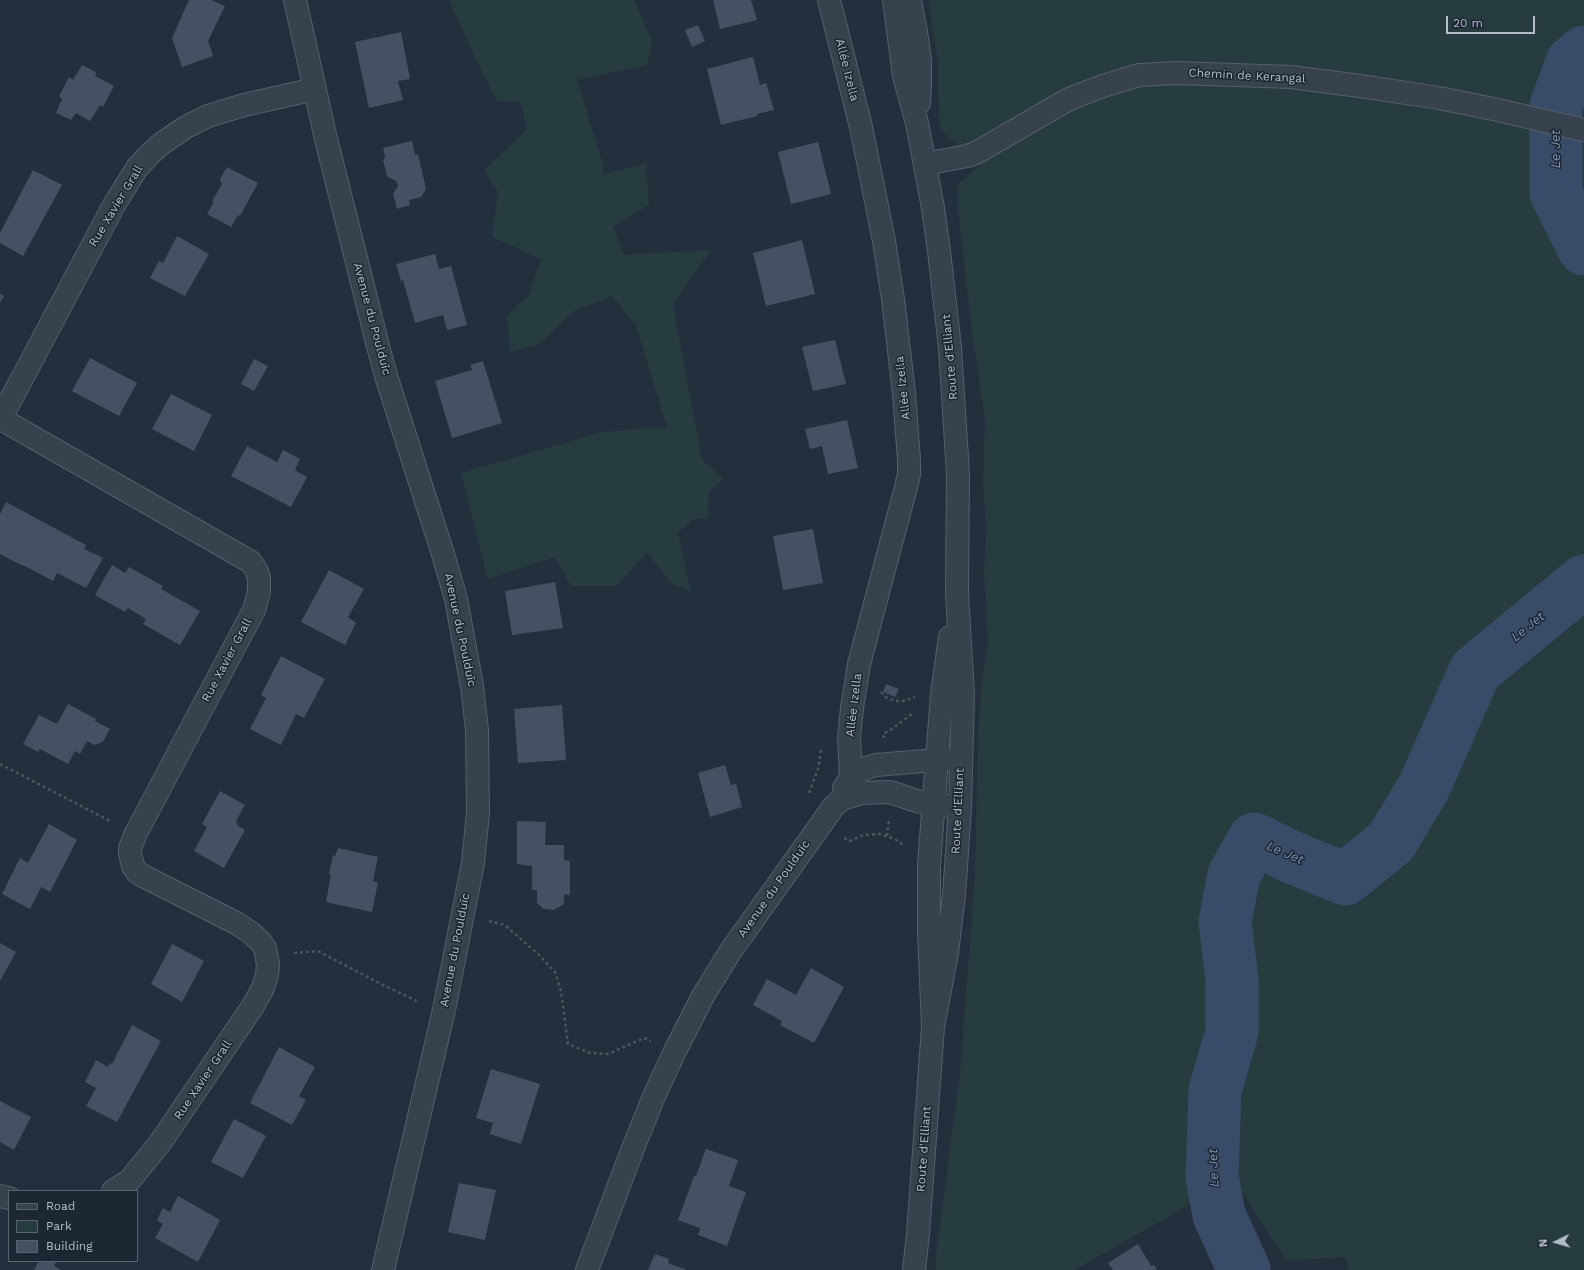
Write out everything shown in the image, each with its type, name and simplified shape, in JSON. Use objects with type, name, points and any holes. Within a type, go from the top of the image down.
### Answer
[{"type":"street","name":"Avenue du Poulduïc","points":[[296,0],[326,139],[387,380],[456,599],[475,707],[478,767],[476,838],[473,863],[444,1010],[383,1270]]},
{"type":"street","name":"Allée Izella","points":[[829,0],[861,127],[884,241],[893,299],[904,393],[909,460],[909,474],[906,487],[859,664],[849,738],[851,777],[845,786],[842,799]]},
{"type":"street","name":"Route d'Elliant","points":[[894,0],[904,76],[917,122],[939,251],[950,348],[956,427],[959,498],[957,593],[963,695],[960,808],[948,953],[933,1027]]},
{"type":"street","name":"Route d'Elliant","points":[[910,0],[918,38],[920,61],[917,122]]},
{"type":"street","name":"Chemin de Kerangal","points":[[925,164],[976,153],[1070,99],[1103,86],[1139,75],[1176,73],[1291,77],[1439,98],[1584,130]]},
{"type":"street","name":"Rue Xavier Grall","points":[[115,1190],[129,1181],[152,1154],[253,1006],[263,988],[267,975],[267,955],[260,941],[238,924],[156,884],[137,872],[133,866],[130,853],[130,848],[135,835],[254,610],[259,592],[256,570],[251,562],[0,419],[114,205],[137,168],[149,155],[161,144],[186,127],[208,116],[244,105],[315,89]]},
{"type":"street","name":"Route d'Elliant","points":[[914,1270],[933,1027],[928,905],[932,804],[942,694],[957,593]]},
{"type":"street","points":[[851,777],[866,768],[889,764],[961,759]]},
{"type":"street","points":[[842,799],[862,793],[890,792],[932,804],[960,808]]},
{"type":"street","name":"Avenue du Poulduïc","points":[[588,1270],[650,1108],[675,1051],[703,996],[730,952],[822,821],[842,799]]},
{"type":"path","points":[[859,664],[880,691],[888,698],[896,701],[903,701],[918,695]]},
{"type":"path","points":[[889,764],[883,734],[903,721],[916,710]]},
{"type":"path","points":[[0,764],[135,835]]},
{"type":"path","points":[[887,836],[890,812],[890,792]]},
{"type":"path","points":[[822,821],[850,841],[863,835],[880,834],[901,843],[905,848]]},
{"type":"path","points":[[505,925],[539,955],[555,972],[561,991],[568,1044],[590,1053],[608,1054],[644,1038]]},
{"type":"path","points":[[267,955],[318,951],[413,1000],[444,1010]]},
{"type":"green space","points":[[449,0],[634,0],[652,40],[647,65],[577,80],[603,164],[603,174],[646,164],[649,205],[613,227],[624,255],[711,250],[673,304],[702,460],[724,479],[709,491],[708,519],[693,519],[678,533],[691,592],[673,585],[647,553],[616,586],[571,586],[555,557],[488,579],[461,473],[602,432],[667,427],[636,325],[612,296],[574,311],[540,344],[510,352],[507,315],[529,295],[541,259],[492,237],[498,192],[484,170],[527,129],[520,102],[497,101],[470,47]]},
{"type":"green space","points":[[928,0],[1584,0],[1584,1270],[1348,1270],[1346,1257],[1286,1260],[1243,1194],[1193,1203],[1074,1270],[936,1270],[936,1255],[960,1073],[975,876],[978,728],[988,643],[984,574],[986,528],[983,480],[985,420],[971,324],[957,199],[959,183],[980,166],[976,144],[960,146],[948,138],[940,127],[938,62]]},
{"type":"building","points":[[189,0],[211,0],[225,6],[208,41],[213,56],[182,67],[172,38]]},
{"type":"building","points":[[713,0],[751,0],[757,20],[720,29]]},
{"type":"building","points":[[698,25],[705,41],[692,47],[685,30]]},
{"type":"building","points":[[401,32],[410,79],[398,81],[403,100],[369,108],[355,42]]},
{"type":"building","points":[[753,57],[760,85],[766,83],[774,110],[721,125],[707,69]]},
{"type":"building","points":[[82,65],[96,72],[95,76],[114,86],[103,107],[100,105],[90,121],[76,113],[71,120],[56,113],[62,99],[59,96],[69,77],[73,80]]},
{"type":"building","points":[[412,141],[415,155],[418,154],[426,189],[421,197],[409,200],[410,205],[397,209],[393,194],[398,186],[396,181],[387,176],[383,160],[385,157],[383,148]]},
{"type":"building","points":[[818,142],[831,194],[791,204],[778,152]]},
{"type":"building","points":[[227,167],[258,183],[240,216],[238,215],[231,227],[207,214],[214,202],[212,201],[222,184],[220,179]]},
{"type":"building","points":[[33,170],[62,185],[23,256],[0,243],[0,233]]},
{"type":"building","points":[[177,236],[209,254],[185,296],[150,278],[159,261],[163,263]]},
{"type":"building","points":[[802,240],[815,294],[766,306],[753,253]]},
{"type":"building","points":[[435,254],[439,269],[451,266],[467,325],[447,330],[443,315],[415,323],[403,280],[401,281],[396,264]]},
{"type":"building","points":[[0,294],[4,296],[0,303]]},
{"type":"building","points":[[835,340],[846,384],[813,391],[802,347]]},
{"type":"building","points":[[90,358],[137,383],[119,416],[72,391]]},
{"type":"building","points":[[254,359],[268,366],[254,391],[241,384]]},
{"type":"building","points":[[483,361],[502,423],[452,438],[435,381],[472,370],[470,365]]},
{"type":"building","points":[[171,394],[212,415],[194,451],[152,429]]},
{"type":"building","points":[[847,420],[858,468],[828,474],[822,446],[810,449],[805,429]]},
{"type":"building","points":[[247,446],[277,462],[283,450],[300,459],[295,470],[307,477],[291,507],[231,476]]},
{"type":"building","points":[[6,502],[86,545],[84,549],[103,558],[86,588],[57,573],[53,581],[0,554],[0,514]]},
{"type":"building","points":[[813,529],[823,583],[783,590],[773,536]]},
{"type":"building","points":[[112,565],[125,573],[129,567],[163,586],[161,589],[200,611],[180,645],[143,624],[146,619],[128,608],[125,612],[95,595]]},
{"type":"building","points":[[329,570],[364,589],[348,617],[356,623],[345,645],[301,622]]},
{"type":"building","points":[[555,582],[563,628],[512,635],[505,591]]},
{"type":"building","points":[[281,656],[325,679],[304,718],[296,714],[281,745],[250,729],[266,698],[261,695]]},
{"type":"building","points":[[886,684],[899,689],[895,697],[883,692]]},
{"type":"building","points":[[68,704],[96,719],[95,721],[110,729],[103,742],[94,745],[87,741],[80,754],[75,751],[68,764],[40,749],[38,752],[23,744],[39,715],[57,724]]},
{"type":"building","points":[[562,705],[566,760],[518,763],[514,709]]},
{"type":"building","points":[[725,765],[731,785],[736,784],[742,807],[710,817],[698,773]]},
{"type":"building","points":[[220,791],[245,805],[236,821],[238,826],[245,830],[224,868],[194,851],[207,827],[202,824]]},
{"type":"building","points":[[517,821],[546,822],[545,845],[564,845],[564,860],[570,861],[570,895],[564,894],[564,904],[554,910],[544,909],[537,903],[537,890],[532,890],[532,866],[517,864]]},
{"type":"building","points":[[49,824],[77,840],[50,892],[41,887],[30,909],[2,894],[20,858],[28,863]]},
{"type":"building","points":[[338,848],[378,857],[373,881],[378,883],[372,912],[326,902],[331,874],[329,874],[333,856],[335,856]]},
{"type":"building","points":[[0,943],[16,952],[0,981]]},
{"type":"building","points":[[172,944],[204,961],[182,1002],[151,984]]},
{"type":"building","points":[[811,968],[844,987],[814,1043],[780,1025],[782,1021],[753,1005],[767,979],[796,995]]},
{"type":"building","points":[[132,1025],[161,1041],[117,1122],[86,1106],[96,1088],[85,1082],[96,1060],[108,1067],[110,1063],[112,1064]]},
{"type":"building","points":[[279,1047],[315,1067],[299,1096],[306,1100],[292,1125],[250,1103]]},
{"type":"building","points":[[491,1069],[540,1084],[521,1144],[490,1134],[493,1123],[476,1118]]},
{"type":"building","points":[[0,1101],[31,1117],[14,1150],[0,1142]]},
{"type":"building","points":[[234,1119],[266,1136],[243,1178],[211,1162]]},
{"type":"building","points":[[706,1149],[738,1160],[729,1186],[746,1192],[727,1246],[698,1235],[700,1228],[678,1220],[694,1176],[696,1176]]},
{"type":"building","points":[[459,1183],[496,1190],[485,1240],[448,1232]]},
{"type":"building","points":[[178,1196],[220,1220],[198,1262],[155,1238],[163,1224],[157,1220],[163,1208],[170,1212]]},
{"type":"building","points":[[1138,1244],[1151,1266],[1154,1265],[1157,1270],[1113,1270],[1108,1263]]},
{"type":"building","points":[[655,1254],[669,1259],[668,1263],[687,1270],[648,1270]]},
{"type":"building","points":[[38,1262],[56,1262],[54,1266],[61,1270],[34,1270]]},
{"type":"waterway","name":"Le Jet","points":[[1584,52],[1572,62],[1556,106],[1556,193],[1584,249]]},
{"type":"waterway","name":"Le Jet","points":[[1244,1270],[1219,1215],[1212,1177],[1215,1090],[1232,1032],[1232,980],[1225,922],[1234,875],[1254,839],[1289,856],[1345,879],[1391,842],[1424,787],[1475,671],[1584,581]]}]
